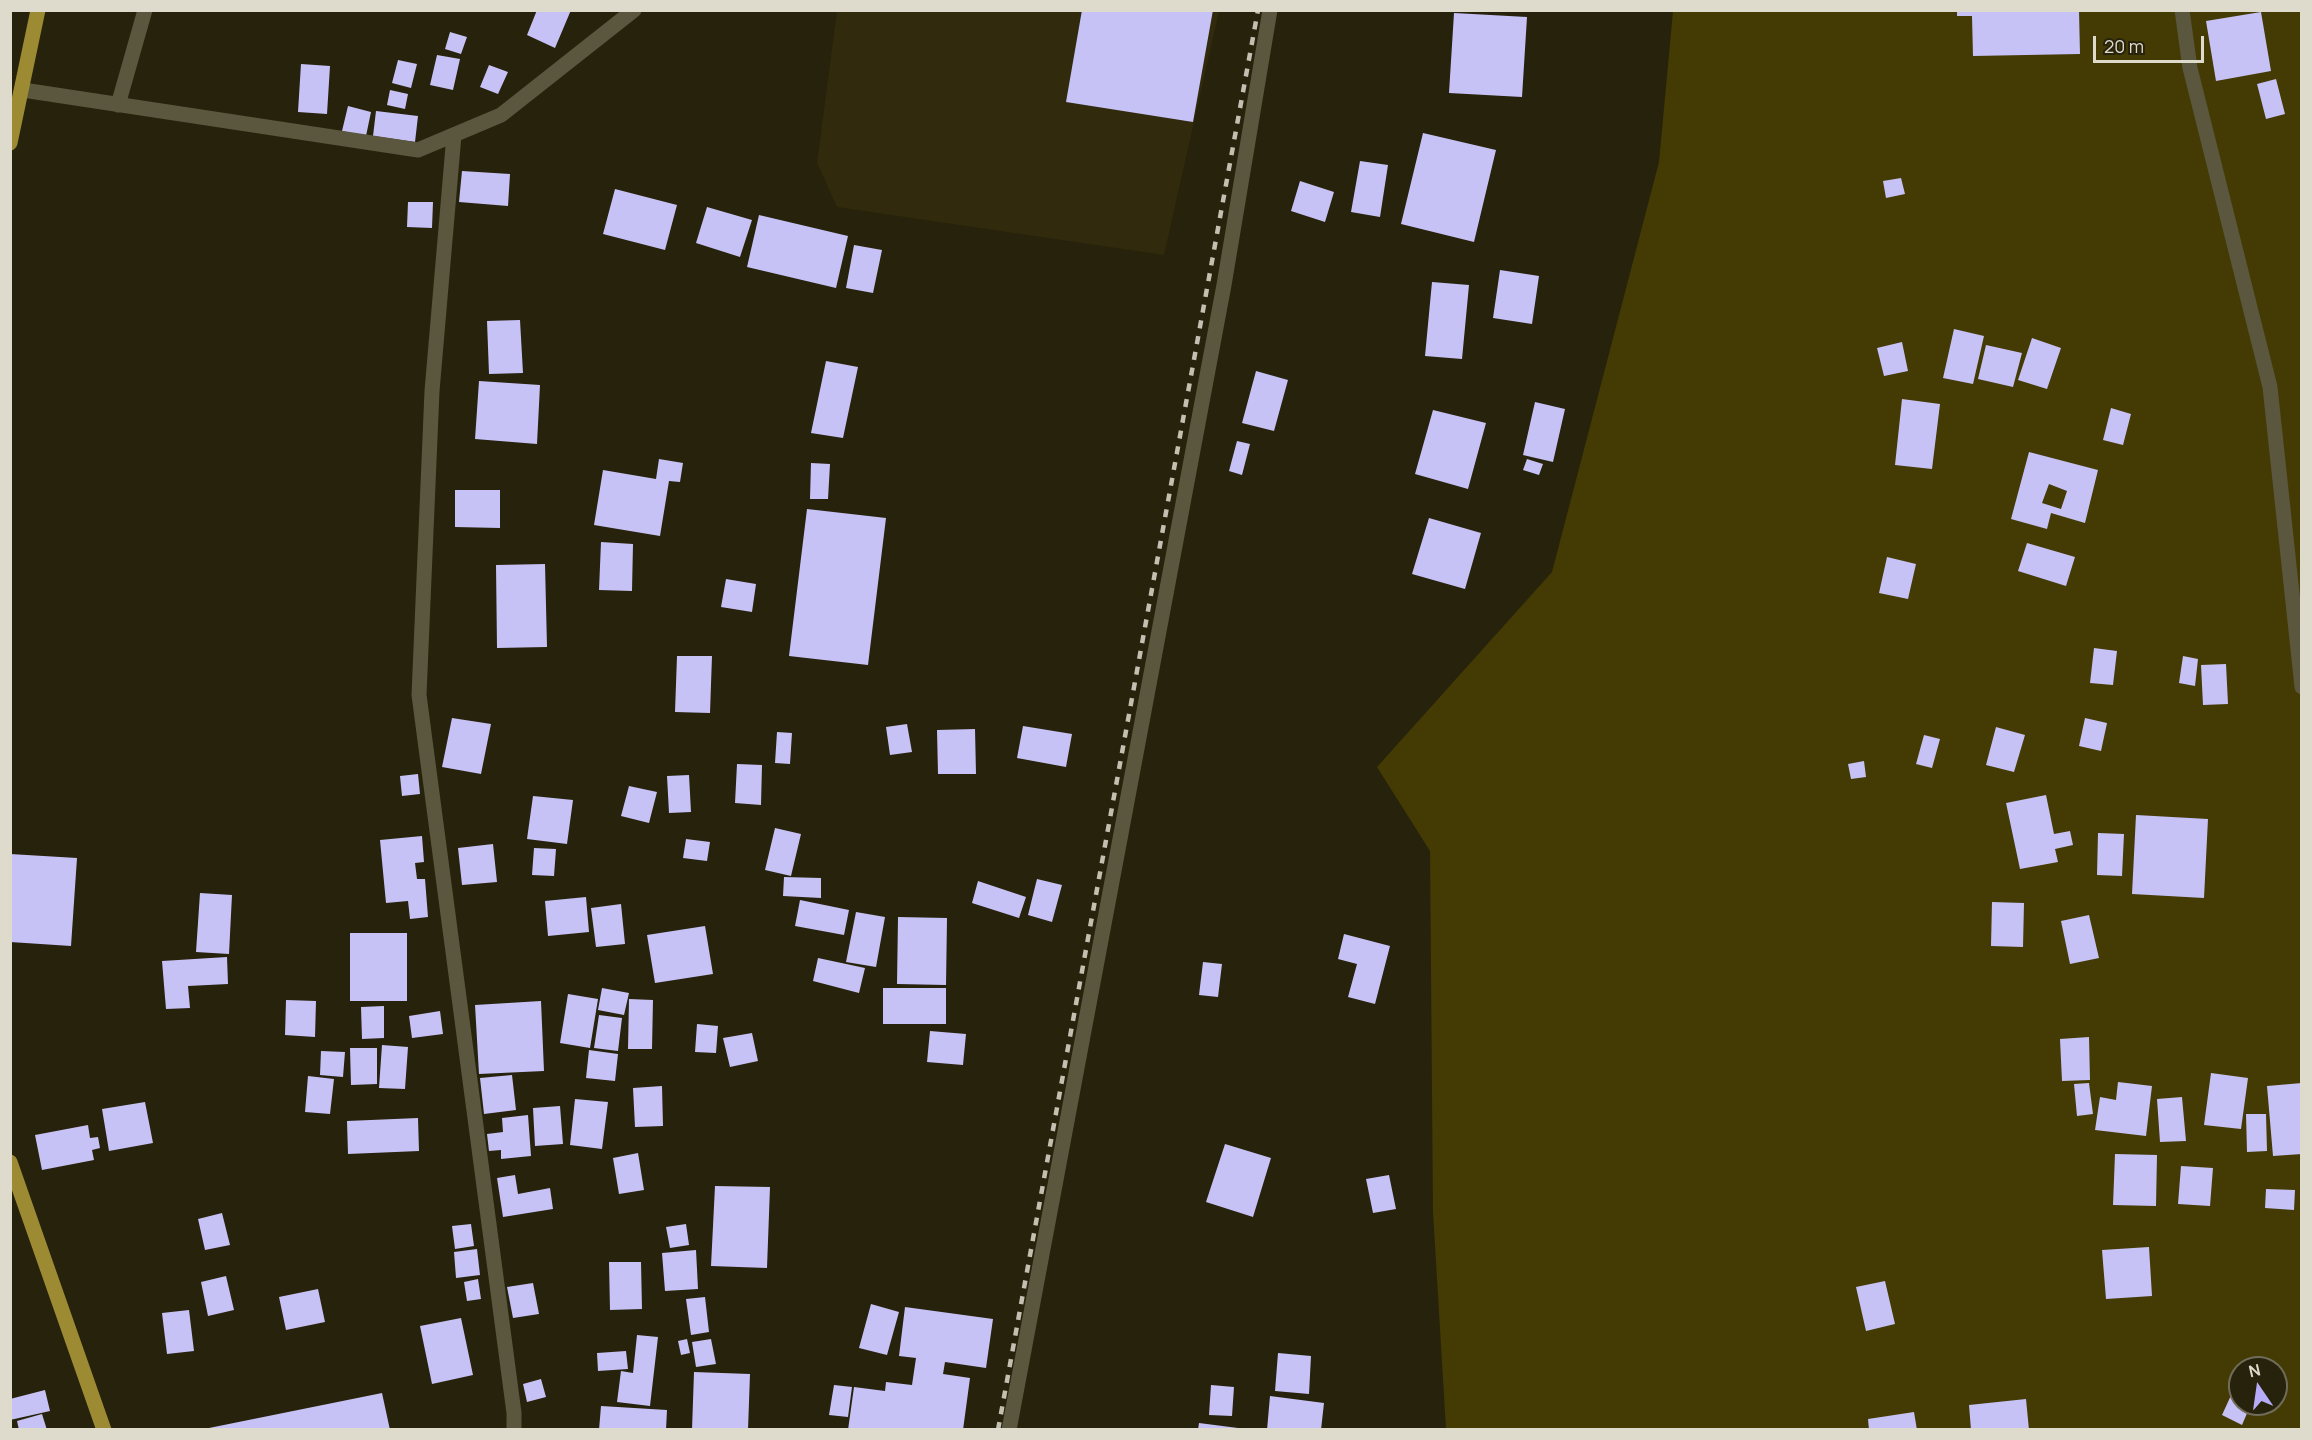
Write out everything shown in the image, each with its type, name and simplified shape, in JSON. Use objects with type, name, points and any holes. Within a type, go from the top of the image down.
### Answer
[{"type":"main road","points":[[10,143],[38,10]]},
{"type":"main road","points":[[10,1162],[104,1430]]},
{"type":"street","points":[[118,105],[145,10]]},
{"type":"street","points":[[22,90],[418,150],[501,115],[634,10]]},
{"type":"street","points":[[1009,1430],[1224,285],[1270,10]]},
{"type":"street","points":[[2182,10],[2190,68],[2270,387],[2301,687]]},
{"type":"street","points":[[454,135],[432,391],[419,695],[514,1413],[514,1430]]},
{"type":"shaded area","points":[[837,11],[1219,11],[1164,255],[837,207],[817,163]]},
{"type":"shaded area","points":[[1673,11],[2301,11],[2301,1429],[1446,1429],[1433,1212],[1430,851],[1377,767],[1552,572],[1659,162]]},
{"type":"building","points":[[537,10],[571,10],[555,48],[527,35]]},
{"type":"building","points":[[1082,10],[1213,10],[1193,122],[1066,102]]},
{"type":"building","points":[[1957,10],[2079,10],[2080,54],[1973,56],[1972,16],[1957,16]]},
{"type":"building","points":[[2261,12],[2271,71],[2216,81],[2206,21]]},
{"type":"building","points":[[1454,13],[1527,17],[1522,97],[1449,93]]},
{"type":"building","points":[[450,32],[467,37],[461,54],[445,49]]},
{"type":"building","points":[[437,55],[460,59],[453,90],[430,85]]},
{"type":"building","points":[[398,60],[417,64],[411,88],[392,83]]},
{"type":"building","points":[[301,64],[330,66],[327,114],[298,112]]},
{"type":"building","points":[[489,65],[508,72],[498,94],[480,87]]},
{"type":"building","points":[[2276,79],[2285,114],[2266,119],[2257,84]]},
{"type":"building","points":[[390,90],[408,94],[405,109],[387,105]]},
{"type":"building","points":[[348,106],[371,112],[366,136],[342,131]]},
{"type":"building","points":[[376,111],[418,116],[415,142],[373,136]]},
{"type":"building","points":[[1423,133],[1496,150],[1474,242],[1401,224]]},
{"type":"building","points":[[1360,161],[1388,165],[1380,217],[1351,212]]},
{"type":"building","points":[[462,171],[510,174],[508,206],[459,202]]},
{"type":"building","points":[[1901,178],[1905,194],[1886,198],[1883,181]]},
{"type":"building","points":[[1300,181],[1334,192],[1325,222],[1291,211]]},
{"type":"building","points":[[615,189],[677,205],[665,250],[603,234]]},
{"type":"building","points":[[408,202],[433,202],[432,228],[407,227]]},
{"type":"building","points":[[707,207],[752,220],[740,257],[696,243]]},
{"type":"building","points":[[759,215],[848,236],[836,288],[747,267]]},
{"type":"building","points":[[854,245],[882,250],[873,293],[846,288]]},
{"type":"building","points":[[1500,270],[1539,276],[1532,324],[1493,318]]},
{"type":"building","points":[[1432,282],[1469,285],[1462,359],[1425,356]]},
{"type":"building","points":[[520,320],[523,373],[489,374],[487,321]]},
{"type":"building","points":[[1954,329],[1984,336],[1973,384],[1943,378]]},
{"type":"building","points":[[2032,338],[2061,348],[2047,389],[2018,380]]},
{"type":"building","points":[[1902,342],[1908,371],[1884,376],[1877,348]]},
{"type":"building","points":[[1986,345],[2022,353],[2013,387],[1978,379]]},
{"type":"building","points":[[826,361],[858,367],[843,438],[811,433]]},
{"type":"building","points":[[1256,371],[1288,380],[1274,431],[1242,423]]},
{"type":"building","points":[[479,381],[540,385],[537,444],[475,439]]},
{"type":"building","points":[[1902,399],[1940,404],[1932,469],[1895,465]]},
{"type":"building","points":[[1535,402],[1565,409],[1553,462],[1523,455]]},
{"type":"building","points":[[2111,408],[2131,414],[2123,445],[2103,440]]},
{"type":"building","points":[[1433,410],[1486,423],[1468,489],[1415,474]]},
{"type":"building","points":[[1237,441],[1250,444],[1242,475],[1229,471]]},
{"type":"building","points":[[2029,452],[2098,470],[2085,523],[2051,513],[2047,529],[2011,519]],"holes":[[[2049,484],[2067,491],[2061,509],[2042,503]]]},
{"type":"building","points":[[659,459],[683,463],[680,482],[669,481],[660,536],[594,525],[603,470],[656,479]]},
{"type":"building","points":[[1527,459],[1543,464],[1539,475],[1523,470]]},
{"type":"building","points":[[811,463],[830,464],[828,499],[810,499]]},
{"type":"building","points":[[455,490],[500,490],[500,528],[455,527]]},
{"type":"building","points":[[807,509],[886,518],[868,665],[789,656]]},
{"type":"building","points":[[1429,518],[1481,533],[1465,589],[1412,574]]},
{"type":"building","points":[[601,542],[633,544],[632,591],[599,590]]},
{"type":"building","points":[[2027,543],[2075,557],[2066,586],[2018,571]]},
{"type":"building","points":[[1887,557],[1916,564],[1908,599],[1879,593]]},
{"type":"building","points":[[545,564],[547,647],[497,648],[496,565]]},
{"type":"building","points":[[726,579],[756,584],[752,612],[721,607]]},
{"type":"building","points":[[2094,648],[2117,651],[2113,685],[2090,683]]},
{"type":"building","points":[[677,656],[712,656],[710,713],[675,712]]},
{"type":"building","points":[[2183,656],[2198,659],[2195,686],[2179,683]]},
{"type":"building","points":[[2226,664],[2228,704],[2203,705],[2201,665]]},
{"type":"building","points":[[452,718],[491,724],[481,774],[442,767]]},
{"type":"building","points":[[2085,718],[2107,723],[2101,751],[2079,746]]},
{"type":"building","points":[[907,724],[912,752],[890,755],[886,727]]},
{"type":"building","points":[[1023,726],[1072,734],[1066,767],[1017,758]]},
{"type":"building","points":[[1996,727],[2025,735],[2014,772],[1986,765]]},
{"type":"building","points":[[975,729],[976,774],[938,774],[937,730]]},
{"type":"building","points":[[777,732],[792,733],[790,764],[775,763]]},
{"type":"building","points":[[1924,735],[1940,739],[1932,768],[1916,764]]},
{"type":"building","points":[[1864,761],[1866,777],[1851,779],[1848,764]]},
{"type":"building","points":[[737,764],[762,765],[761,805],[735,803]]},
{"type":"building","points":[[418,774],[420,794],[402,796],[400,776]]},
{"type":"building","points":[[689,775],[691,812],[669,813],[667,776]]},
{"type":"building","points":[[629,786],[657,792],[649,823],[621,816]]},
{"type":"building","points":[[2046,795],[2054,834],[2070,831],[2073,845],[2055,849],[2058,862],[2020,869],[2006,803]]},
{"type":"building","points":[[533,796],[573,800],[567,844],[527,839]]},
{"type":"building","points":[[2136,815],[2208,819],[2204,898],[2132,894]]},
{"type":"building","points":[[775,828],[801,834],[791,876],[765,870]]},
{"type":"building","points":[[2098,833],[2124,834],[2122,876],[2097,875]]},
{"type":"building","points":[[422,836],[424,862],[415,863],[417,879],[425,879],[428,917],[410,919],[408,901],[386,903],[380,840]]},
{"type":"building","points":[[686,839],[710,842],[707,861],[683,858]]},
{"type":"building","points":[[493,844],[497,882],[462,885],[458,848]]},
{"type":"building","points":[[534,848],[556,849],[554,876],[532,875]]},
{"type":"building","points":[[10,854],[77,858],[71,946],[10,942]]},
{"type":"building","points":[[784,877],[821,878],[821,898],[783,896]]},
{"type":"building","points":[[1037,879],[1062,885],[1052,922],[1028,915]]},
{"type":"building","points":[[978,881],[1026,897],[1019,918],[972,903]]},
{"type":"building","points":[[200,893],[232,895],[229,954],[196,952]]},
{"type":"building","points":[[586,897],[589,932],[548,936],[545,901]]},
{"type":"building","points":[[800,900],[849,910],[844,935],[795,926]]},
{"type":"building","points":[[1992,902],[2024,903],[2023,947],[1991,946]]},
{"type":"building","points":[[621,904],[625,944],[596,947],[591,908]]},
{"type":"building","points":[[856,912],[885,917],[876,967],[846,962]]},
{"type":"building","points":[[2089,915],[2099,958],[2070,964],[2061,921]]},
{"type":"building","points":[[898,917],[947,918],[946,985],[897,984]]},
{"type":"building","points":[[705,926],[713,974],[655,983],[647,935]]},
{"type":"building","points":[[350,933],[407,933],[407,1001],[350,1001]]},
{"type":"building","points":[[1344,934],[1390,946],[1375,1004],[1348,997],[1357,964],[1338,959]]},
{"type":"building","points":[[227,957],[228,984],[188,986],[190,1008],[166,1009],[162,961]]},
{"type":"building","points":[[818,958],[865,968],[859,993],[813,981]]},
{"type":"building","points":[[1203,962],[1222,964],[1218,997],[1199,995]]},
{"type":"building","points":[[602,988],[629,993],[624,1015],[598,1010]]},
{"type":"building","points":[[883,988],[946,988],[946,1024],[883,1024]]},
{"type":"building","points":[[568,994],[598,999],[590,1048],[560,1043]]},
{"type":"building","points":[[629,999],[653,1000],[652,1049],[628,1049]]},
{"type":"building","points":[[286,1000],[316,1001],[315,1037],[285,1035]]},
{"type":"building","points":[[541,1001],[544,1071],[479,1074],[475,1005]]},
{"type":"building","points":[[384,1006],[384,1038],[362,1039],[361,1007]]},
{"type":"building","points":[[440,1011],[443,1034],[412,1038],[409,1016]]},
{"type":"building","points":[[599,1015],[622,1018],[618,1051],[594,1048]]},
{"type":"building","points":[[697,1024],[718,1026],[716,1053],[695,1052]]},
{"type":"building","points":[[930,1031],[966,1034],[963,1065],[927,1062]]},
{"type":"building","points":[[752,1033],[758,1061],[730,1067],[723,1038]]},
{"type":"building","points":[[2089,1037],[2090,1080],[2062,1081],[2060,1039]]},
{"type":"building","points":[[382,1045],[408,1047],[405,1089],[379,1088]]},
{"type":"building","points":[[350,1048],[377,1048],[377,1084],[351,1085]]},
{"type":"building","points":[[589,1050],[618,1054],[615,1081],[586,1078]]},
{"type":"building","points":[[321,1051],[345,1052],[343,1077],[320,1075]]},
{"type":"building","points":[[2211,1073],[2248,1078],[2241,1129],[2204,1125]]},
{"type":"building","points":[[512,1075],[516,1110],[484,1114],[480,1078]]},
{"type":"building","points":[[308,1076],[334,1079],[330,1114],[305,1112]]},
{"type":"building","points":[[2118,1082],[2152,1086],[2146,1136],[2095,1130],[2100,1097],[2116,1100]]},
{"type":"building","points":[[2089,1083],[2093,1114],[2077,1116],[2074,1084]]},
{"type":"building","points":[[2302,1083],[2302,1154],[2273,1156],[2267,1086]]},
{"type":"building","points":[[662,1086],[663,1126],[635,1127],[633,1088]]},
{"type":"building","points":[[2182,1097],[2186,1141],[2160,1142],[2157,1099]]},
{"type":"building","points":[[575,1099],[608,1102],[602,1149],[570,1145]]},
{"type":"building","points":[[145,1102],[153,1143],[109,1151],[102,1109]]},
{"type":"building","points":[[560,1106],[563,1144],[535,1146],[533,1108]]},
{"type":"building","points":[[2246,1114],[2266,1114],[2267,1151],[2247,1152]]},
{"type":"building","points":[[528,1115],[531,1156],[501,1159],[501,1150],[489,1151],[487,1134],[503,1132],[502,1118]]},
{"type":"building","points":[[418,1118],[419,1151],[348,1154],[347,1121]]},
{"type":"building","points":[[88,1125],[90,1138],[98,1137],[100,1148],[92,1150],[94,1160],[42,1170],[35,1135]]},
{"type":"building","points":[[1225,1144],[1271,1158],[1253,1217],[1206,1202]]},
{"type":"building","points":[[638,1153],[644,1190],[619,1194],[613,1158]]},
{"type":"building","points":[[2115,1154],[2157,1155],[2156,1206],[2113,1205]]},
{"type":"building","points":[[2181,1166],[2213,1168],[2210,1206],[2178,1204]]},
{"type":"building","points":[[515,1175],[518,1194],[550,1188],[553,1209],[503,1217],[497,1178]]},
{"type":"building","points":[[1389,1175],[1396,1209],[1373,1213],[1366,1179]]},
{"type":"building","points":[[715,1186],[770,1187],[767,1268],[711,1266]]},
{"type":"building","points":[[2266,1189],[2295,1190],[2294,1210],[2265,1208]]},
{"type":"building","points":[[222,1213],[230,1245],[205,1250],[198,1219]]},
{"type":"building","points":[[471,1224],[474,1246],[455,1249],[452,1226]]},
{"type":"building","points":[[686,1224],[689,1245],[670,1248],[666,1227]]},
{"type":"building","points":[[2149,1247],[2152,1296],[2106,1299],[2102,1250]]},
{"type":"building","points":[[477,1249],[480,1275],[456,1278],[454,1252]]},
{"type":"building","points":[[696,1250],[698,1289],[665,1291],[662,1253]]},
{"type":"building","points":[[609,1262],[641,1262],[642,1309],[610,1310]]},
{"type":"building","points":[[226,1276],[234,1310],[208,1316],[201,1282]]},
{"type":"building","points":[[478,1279],[481,1299],[467,1301],[464,1282]]},
{"type":"building","points":[[1885,1281],[1895,1324],[1866,1331],[1856,1287]]},
{"type":"building","points":[[533,1283],[539,1314],[513,1318],[507,1287]]},
{"type":"building","points":[[318,1289],[325,1322],[286,1330],[279,1297]]},
{"type":"building","points":[[705,1297],[709,1332],[691,1335],[686,1299]]},
{"type":"building","points":[[871,1304],[899,1312],[887,1355],[859,1348]]},
{"type":"building","points":[[905,1307],[993,1319],[986,1368],[945,1362],[943,1374],[970,1378],[963,1430],[848,1430],[854,1387],[885,1391],[886,1382],[912,1385],[916,1358],[899,1356]]},
{"type":"building","points":[[189,1310],[194,1351],[167,1354],[162,1313]]},
{"type":"building","points":[[461,1318],[473,1375],[432,1384],[420,1326]]},
{"type":"building","points":[[637,1335],[658,1337],[650,1406],[617,1402],[621,1371],[633,1373]]},
{"type":"building","points":[[687,1339],[690,1353],[681,1355],[678,1341]]},
{"type":"building","points":[[711,1339],[716,1364],[696,1367],[692,1342]]},
{"type":"building","points":[[626,1351],[628,1369],[598,1371],[597,1353]]},
{"type":"building","points":[[1278,1353],[1311,1356],[1309,1394],[1275,1391]]},
{"type":"building","points":[[694,1372],[750,1374],[748,1430],[692,1430]]},
{"type":"building","points":[[541,1379],[546,1397],[527,1402],[523,1384]]},
{"type":"building","points":[[834,1385],[852,1387],[848,1417],[829,1415]]},
{"type":"building","points":[[1211,1385],[1234,1387],[1232,1416],[1209,1415]]},
{"type":"building","points":[[45,1390],[50,1411],[10,1420],[10,1399]]},
{"type":"building","points":[[382,1393],[390,1430],[209,1430],[209,1428]]},
{"type":"building","points":[[1270,1396],[1324,1403],[1321,1430],[1267,1430]]},
{"type":"building","points":[[2026,1399],[2029,1430],[1971,1430],[1969,1405]]},
{"type":"building","points":[[2228,1402],[2228,1416],[2246,1416],[2242,1425],[2222,1415]]},
{"type":"building","points":[[601,1406],[667,1410],[666,1430],[599,1430]]},
{"type":"building","points":[[1914,1412],[1917,1430],[1869,1430],[1868,1419]]},
{"type":"building","points":[[42,1414],[47,1430],[19,1430],[17,1421]]},
{"type":"building","points":[[1199,1423],[1238,1428],[1238,1430],[1198,1430]]},
{"type":"railway","points":[[998,1430],[1258,10]]}]
